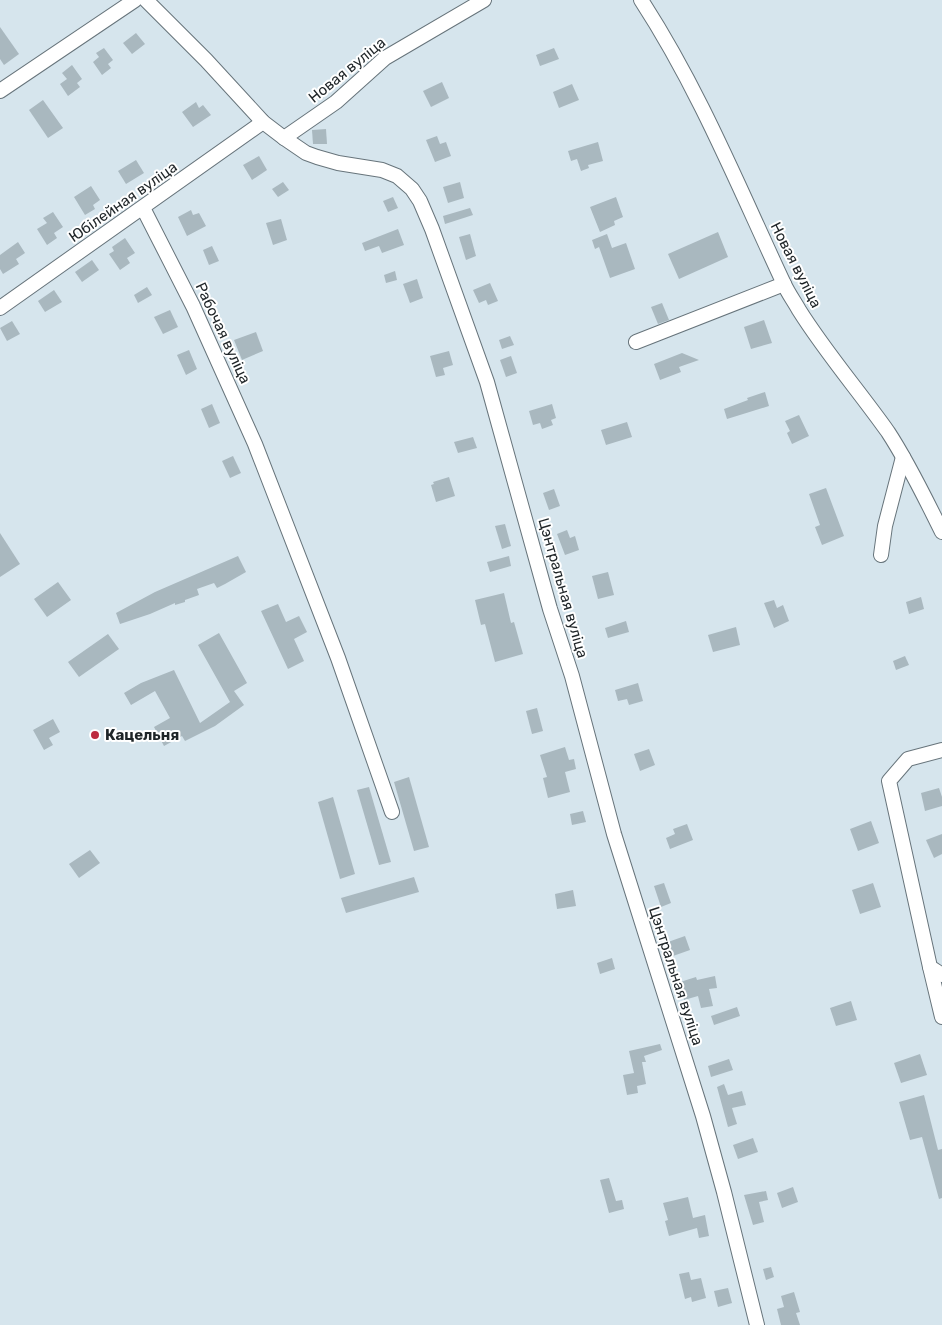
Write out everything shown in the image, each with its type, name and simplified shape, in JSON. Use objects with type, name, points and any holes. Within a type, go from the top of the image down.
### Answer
[{"type":"street","points":[[0,91],[135,0]]},
{"type":"street","name":"Цэнтральная вуліца","points":[[146,0],[206,60],[263,122],[284,138],[306,153],[317,157],[338,163],[382,170],[397,176],[412,189],[420,201],[477,351],[498,417],[550,609],[572,676],[614,834],[681,1046],[724,1192],[757,1325]]},
{"type":"street","name":"Новая вуліца","points":[[284,138],[336,102],[385,58],[484,0]]},
{"type":"street","name":"Новая вуліца","points":[[641,0],[666,38],[694,92],[784,284],[807,322],[847,379],[888,432],[942,532]]},
{"type":"street","name":"Юбілейная вуліца","points":[[0,308],[263,122]]},
{"type":"street","name":"Рабочая вуліца","points":[[143,208],[193,306],[268,474],[338,658],[392,812]]},
{"type":"street","points":[[636,342],[784,284]]},
{"type":"street","points":[[881,555],[885,526],[903,457]]},
{"type":"street","points":[[942,750],[908,759],[889,781],[942,1017]]},
{"type":"street","points":[[930,967],[942,975]]},
{"type":"building","points":[[0,27],[19,54],[4,65],[0,59]]},
{"type":"building","points":[[136,33],[145,44],[132,54],[123,43]]},
{"type":"building","points":[[104,48],[113,60],[108,64],[111,68],[102,75],[93,62],[99,57],[96,53]]},
{"type":"building","points":[[554,48],[559,59],[540,66],[536,55]]},
{"type":"building","points":[[72,65],[82,79],[77,83],[80,87],[68,96],[60,84],[67,79],[62,73]]},
{"type":"building","points":[[442,82],[449,98],[431,107],[423,91]]},
{"type":"building","points":[[572,84],[579,100],[559,108],[553,92]]},
{"type":"building","points":[[43,100],[63,128],[48,138],[29,110]]},
{"type":"building","points":[[196,102],[199,108],[203,105],[211,115],[193,127],[182,112]]},
{"type":"building","points":[[326,129],[327,144],[313,144],[312,130]]},
{"type":"building","points":[[437,136],[440,144],[446,142],[451,156],[435,162],[426,140]]},
{"type":"building","points":[[598,142],[603,161],[588,165],[589,168],[581,171],[577,159],[571,161],[568,151]]},
{"type":"building","points":[[259,156],[267,170],[252,180],[243,165]]},
{"type":"building","points":[[136,160],[144,173],[126,184],[118,171]]},
{"type":"building","points":[[283,182],[289,190],[278,197],[272,189]]},
{"type":"building","points":[[460,182],[464,198],[448,203],[443,187]]},
{"type":"building","points":[[91,186],[100,200],[93,205],[95,209],[85,215],[74,197]]},
{"type":"building","points":[[393,197],[398,208],[388,212],[383,201]]},
{"type":"building","points":[[616,197],[623,217],[614,221],[615,225],[600,232],[590,207]]},
{"type":"building","points":[[470,208],[473,215],[445,224],[443,216]]},
{"type":"building","points":[[191,210],[193,215],[199,213],[206,226],[187,236],[178,217]]},
{"type":"building","points":[[53,212],[63,227],[54,233],[57,238],[47,245],[37,229],[47,223],[43,218]]},
{"type":"building","points":[[281,219],[287,240],[273,245],[266,223]]},
{"type":"building","points":[[398,229],[404,245],[382,253],[379,246],[365,251],[362,243]]},
{"type":"building","points":[[718,232],[728,257],[679,279],[668,254]]},
{"type":"building","points":[[470,234],[476,256],[466,260],[459,237]]},
{"type":"building","points":[[607,234],[612,248],[626,243],[635,269],[610,278],[599,247],[595,249],[592,240]]},
{"type":"building","points":[[125,238],[135,253],[127,258],[130,263],[120,270],[109,254],[114,251],[112,247]]},
{"type":"building","points":[[18,242],[25,253],[16,259],[19,264],[3,274],[0,269],[0,255]]},
{"type":"building","points":[[212,246],[219,261],[209,265],[203,250]]},
{"type":"building","points":[[92,260],[99,270],[82,282],[75,272]]},
{"type":"building","points":[[395,271],[397,280],[386,283],[384,275]]},
{"type":"building","points":[[417,279],[423,298],[410,303],[403,284]]},
{"type":"building","points":[[490,283],[498,301],[488,305],[486,300],[479,303],[473,290]]},
{"type":"building","points":[[147,287],[152,295],[138,303],[134,295]]},
{"type":"building","points":[[54,290],[62,302],[45,312],[38,301]]},
{"type":"building","points":[[662,303],[669,320],[658,324],[651,307]]},
{"type":"building","points":[[170,310],[178,327],[163,334],[154,317]]},
{"type":"building","points":[[764,320],[772,343],[751,349],[744,327]]},
{"type":"building","points":[[12,321],[20,334],[7,341],[0,328]]},
{"type":"building","points":[[256,332],[263,351],[242,360],[234,340]]},
{"type":"building","points":[[510,336],[514,345],[502,349],[499,340]]},
{"type":"building","points":[[189,350],[197,369],[186,375],[177,355]]},
{"type":"building","points":[[449,351],[453,365],[443,368],[445,375],[436,377],[430,356]]},
{"type":"building","points":[[682,353],[699,360],[679,367],[681,372],[660,380],[654,364]]},
{"type":"building","points":[[511,356],[517,373],[506,377],[500,360]]},
{"type":"building","points":[[765,392],[769,406],[727,419],[724,409]]},
{"type":"building","points":[[212,404],[220,423],[209,428],[201,409]]},
{"type":"building","points":[[552,404],[556,418],[551,420],[553,425],[542,429],[540,423],[533,425],[529,411]]},
{"type":"building","points":[[799,415],[809,436],[792,444],[787,433],[790,431],[785,421]]},
{"type":"building","points":[[627,422],[632,437],[606,445],[601,430]]},
{"type":"building","points":[[473,437],[477,448],[458,453],[454,442]]},
{"type":"building","points":[[233,456],[241,473],[230,478],[222,461]]},
{"type":"building","points":[[449,477],[455,496],[436,502],[431,485],[434,484],[433,482]]},
{"type":"building","points":[[826,488],[844,536],[822,545],[815,527],[820,525],[809,494]]},
{"type":"building","points":[[554,489],[560,506],[549,510],[543,493]]},
{"type":"building","points":[[505,524],[511,546],[502,549],[495,526]]},
{"type":"building","points":[[567,530],[570,538],[575,536],[579,550],[565,555],[557,534]]},
{"type":"building","points":[[0,533],[20,564],[0,577]]},
{"type":"building","points":[[238,556],[246,572],[217,588],[214,583],[197,589],[199,595],[185,600],[185,602],[175,605],[175,603],[120,624],[116,613],[155,592]]},
{"type":"building","points":[[509,556],[511,566],[490,572],[487,562]]},
{"type":"building","points":[[608,572],[614,595],[598,599],[592,576]]},
{"type":"building","points":[[58,582],[71,600],[47,617],[34,599]]},
{"type":"building","points":[[504,593],[511,623],[514,622],[523,654],[495,662],[485,624],[481,625],[475,600]]},
{"type":"building","points":[[921,597],[924,609],[909,614],[906,602]]},
{"type":"building","points":[[774,600],[777,608],[783,605],[789,621],[774,628],[764,603]]},
{"type":"building","points":[[278,604],[286,622],[299,616],[307,632],[294,639],[304,661],[288,669],[261,611]]},
{"type":"building","points":[[626,621],[629,632],[608,638],[605,628]]},
{"type":"building","points":[[736,627],[740,645],[713,652],[708,635]]},
{"type":"building","points":[[219,633],[247,683],[234,691],[244,705],[215,726],[185,741],[182,736],[164,746],[154,727],[170,718],[155,691],[131,705],[124,693],[141,683],[174,670],[200,723],[230,702],[198,645]]},
{"type":"building","points":[[108,634],[119,649],[79,677],[68,662]]},
{"type":"building","points":[[905,656],[909,665],[896,670],[893,661]]},
{"type":"building","points":[[638,683],[643,701],[629,705],[627,699],[618,701],[615,690]]},
{"type":"building","points":[[537,708],[543,731],[532,734],[526,711]]},
{"type":"building","points":[[53,719],[60,732],[49,738],[53,745],[44,750],[33,730]]},
{"type":"building","points":[[565,747],[569,760],[574,759],[576,769],[565,772],[570,792],[548,798],[543,778],[547,777],[540,755]]},
{"type":"building","points":[[649,749],[655,765],[640,771],[634,754]]},
{"type":"building","points":[[409,777],[429,847],[414,851],[394,782]]},
{"type":"building","points":[[369,787],[391,862],[379,865],[357,790]]},
{"type":"building","points":[[939,788],[942,806],[925,811],[921,793]]},
{"type":"building","points":[[333,797],[355,874],[340,879],[318,802]]},
{"type":"building","points":[[583,811],[586,822],[572,825],[570,814]]},
{"type":"building","points":[[871,821],[879,843],[858,851],[850,829]]},
{"type":"building","points":[[687,824],[693,840],[670,849],[666,838],[675,834],[673,829]]},
{"type":"building","points":[[942,834],[942,854],[934,858],[926,840]]},
{"type":"building","points":[[90,850],[100,863],[79,878],[69,864]]},
{"type":"building","points":[[414,877],[419,892],[346,913],[341,898]]},
{"type":"building","points":[[664,883],[671,903],[661,907],[654,886]]},
{"type":"building","points":[[873,883],[881,907],[860,914],[852,890]]},
{"type":"building","points":[[573,890],[576,906],[557,909],[555,894]]},
{"type":"building","points":[[685,936],[690,950],[673,956],[668,942]]},
{"type":"building","points":[[612,958],[615,969],[600,974],[597,963]]},
{"type":"building","points":[[715,976],[717,988],[709,989],[713,1006],[701,1008],[698,996],[684,1000],[677,983],[696,977],[697,980]]},
{"type":"building","points":[[851,1001],[857,1020],[836,1026],[830,1008]]},
{"type":"building","points":[[737,1007],[740,1016],[714,1025],[711,1016]]},
{"type":"building","points":[[660,1044],[662,1050],[644,1056],[646,1062],[642,1062],[646,1084],[637,1086],[638,1093],[627,1095],[623,1075],[634,1073],[629,1051]]},
{"type":"building","points":[[920,1054],[927,1075],[901,1083],[894,1063]]},
{"type":"building","points":[[729,1059],[733,1070],[711,1077],[708,1066]]},
{"type":"building","points":[[724,1084],[728,1095],[742,1091],[746,1105],[732,1108],[737,1124],[728,1127],[717,1087]]},
{"type":"building","points":[[924,1095],[938,1150],[942,1149],[942,1198],[939,1199],[922,1137],[910,1140],[899,1102]]},
{"type":"building","points":[[753,1138],[758,1152],[738,1159],[733,1145]]},
{"type":"building","points":[[609,1178],[616,1201],[622,1200],[624,1209],[609,1213],[600,1180]]},
{"type":"building","points":[[793,1187],[798,1202],[782,1208],[777,1193]]},
{"type":"building","points":[[766,1191],[768,1200],[759,1202],[764,1222],[753,1225],[744,1195]]},
{"type":"building","points":[[688,1197],[693,1218],[705,1215],[709,1236],[699,1238],[697,1228],[669,1236],[665,1221],[668,1220],[663,1203]]},
{"type":"building","points":[[771,1267],[774,1277],[766,1280],[763,1269]]},
{"type":"building","points":[[689,1272],[691,1280],[701,1278],[706,1298],[692,1302],[691,1297],[685,1299],[679,1274]]},
{"type":"building","points":[[728,1288],[732,1303],[718,1307],[714,1291]]},
{"type":"building","points":[[794,1292],[800,1312],[796,1313],[800,1325],[781,1325],[777,1309],[784,1307],[781,1296]]},
{"type":"place","name":"Кацельня","points":[[95,735]]}]
